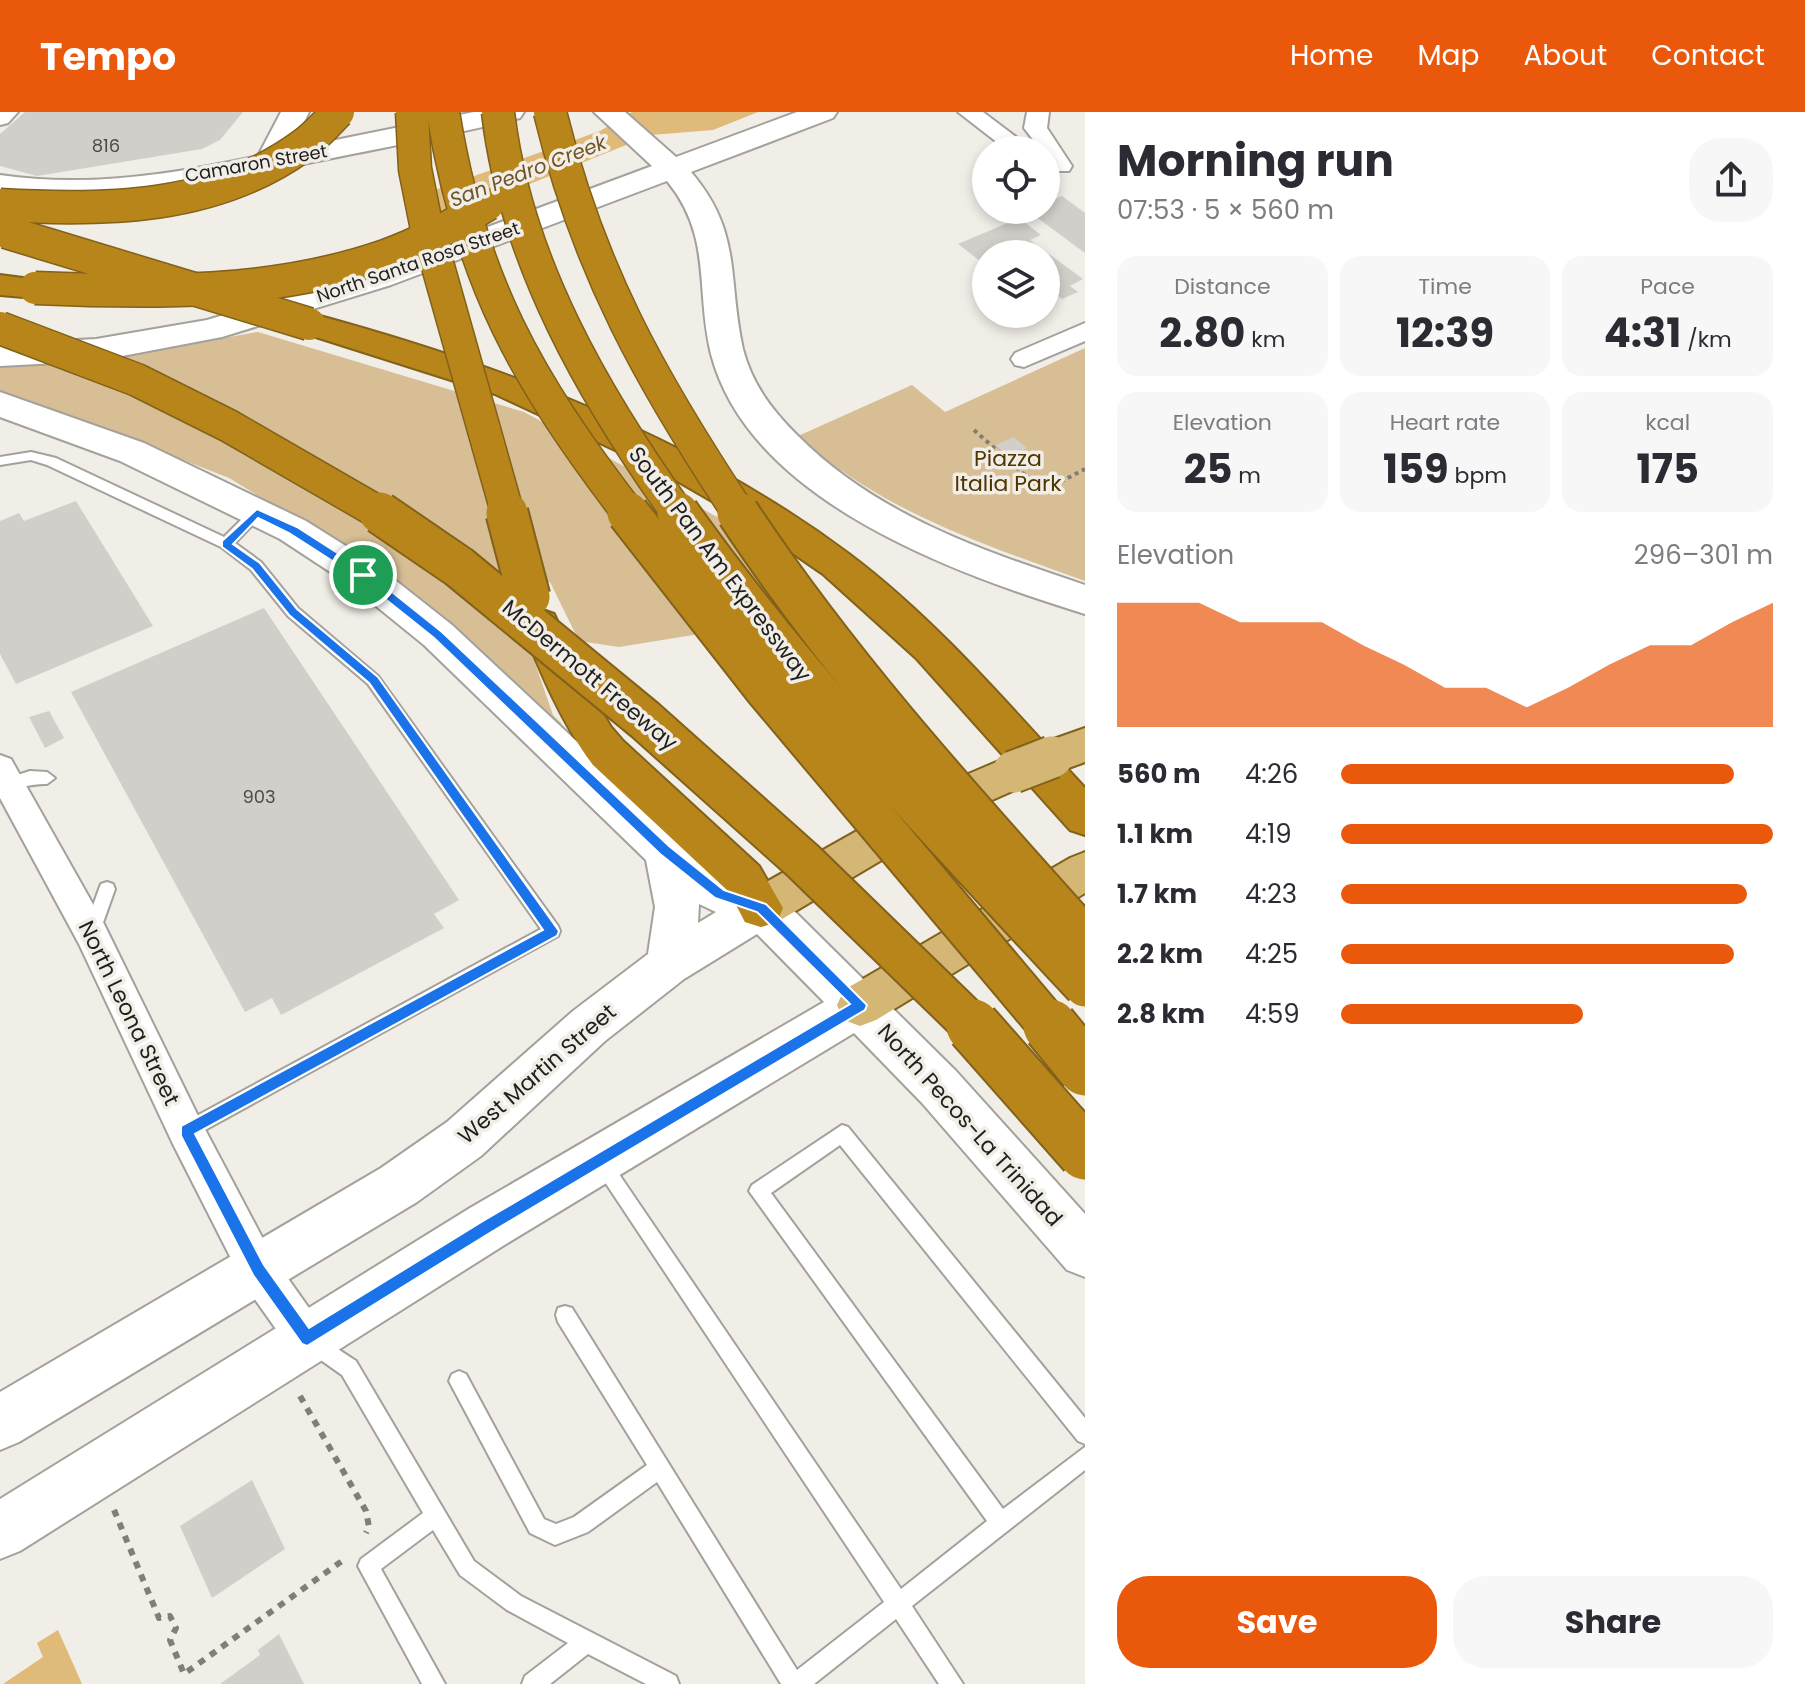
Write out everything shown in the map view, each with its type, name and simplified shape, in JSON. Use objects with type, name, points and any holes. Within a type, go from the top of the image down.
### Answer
[{"type":"highway","points":[[0,205],[117,208],[198,195],[256,176],[273,166],[300,147],[338,112]]},
{"type":"highway","points":[[412,112],[414,172],[426,230],[458,330],[529,597],[567,689],[592,734],[608,753],[744,879],[761,908]]},
{"type":"highway","name":"South Pan Am Expressway","points":[[443,112],[458,196],[497,308],[534,378],[577,448],[729,646],[1085,1069]]},
{"type":"highway","name":"South Pan Am Expressway","points":[[468,112],[506,280],[556,387],[613,493]]},
{"type":"highway","name":"South Pan Am Expressway","points":[[498,112],[521,216],[548,293],[570,341],[622,435],[766,631],[923,812],[1085,986]]},
{"type":"highway","name":"South Pan Am Expressway","points":[[550,112],[564,176],[587,244],[613,304],[644,364],[723,489],[786,585],[836,651],[933,767],[1085,938]]},
{"type":"highway","points":[[0,285],[84,291],[181,292],[286,280],[367,260],[446,229],[480,209],[543,163],[580,112]]},
{"type":"highway","points":[[0,231],[507,386],[673,462],[756,510],[836,564],[930,647],[1085,817]]},
{"type":"highway","name":"McDermott Freeway","points":[[0,328],[137,380],[229,426],[374,509],[459,567],[645,720],[792,851],[965,1017],[1085,1153]]},
{"type":"main road","points":[[270,162],[295,112]]},
{"type":"main road","name":"Camaron Street","points":[[0,184],[39,188],[110,187],[270,162],[510,112]]},
{"type":"main road","points":[[608,112],[662,159],[687,187],[704,215],[715,246],[721,328],[739,384],[785,446],[858,508],[943,548],[1085,600]]},
{"type":"main road","name":"North Santa Rosa Street","points":[[0,355],[96,350],[210,330],[380,278],[662,159],[823,112]]},
{"type":"main road","name":"North Pecos-La Trinidad","points":[[4,408],[132,452],[293,530],[363,575],[438,635],[664,850],[719,894],[761,908],[939,1087],[1085,1252]]},
{"type":"main road","name":"West Martin Street","points":[[0,1423],[399,1185],[464,1139],[589,1026],[668,965],[941,804],[1050,758]]},
{"type":"main road","points":[[664,850],[676,883],[679,904],[668,965]]},
{"type":"main road","points":[[0,1531],[600,1160],[1085,871]]},
{"type":"street","points":[[0,118],[7,112]]},
{"type":"street","points":[[969,112],[1002,136]]},
{"type":"street","points":[[1038,112],[1034,126],[1038,136]]},
{"type":"street","points":[[1060,168],[1085,183]]},
{"type":"street","points":[[1024,359],[1085,331]]},
{"type":"street","name":"North Leona Street","points":[[4,776],[91,933],[186,1131],[258,1270],[307,1339]]},
{"type":"lane","points":[[0,461],[31,456],[51,461],[226,544],[256,566],[293,612],[373,680],[552,931],[186,1131]]},
{"type":"lane","points":[[226,544],[257,512]]},
{"type":"lane","points":[[4,776],[47,778]]},
{"type":"lane","points":[[91,933],[107,889]]},
{"type":"lane","points":[[1001,1523],[758,1191],[842,1133],[1085,1434]]},
{"type":"lane","points":[[600,1160],[952,1684]]},
{"type":"lane","points":[[565,1315],[795,1684],[1085,1457]]},
{"type":"lane","points":[[307,1339],[349,1368],[434,1517],[467,1568],[514,1603],[668,1684]]},
{"type":"lane","points":[[459,1381],[537,1526],[555,1535],[581,1525],[660,1468]]},
{"type":"lane","points":[[434,1517],[368,1566],[434,1684]]},
{"type":"lane","points":[[533,1684],[588,1640]]},
{"type":"path","points":[[974,430],[1043,491],[1085,469]]},
{"type":"path","points":[[300,1396],[366,1511],[369,1527],[363,1538]]},
{"type":"path","points":[[113,1509],[159,1618],[170,1616],[176,1628],[170,1640],[184,1674],[345,1559]]},
{"type":"green space","points":[[258,332],[524,412],[789,556],[835,612],[619,647],[579,641],[550,582],[509,588],[553,715],[562,724],[548,729],[369,563],[229,478],[53,409],[0,395],[0,364],[161,349]]},
{"type":"green space","name":"Piazza Italia Park","points":[[1085,348],[1085,581],[971,539],[898,505],[863,485],[798,436],[912,385],[945,412]]},
{"type":"water","name":"San Pedro Creek","points":[[632,112],[758,112],[713,130],[651,135],[426,226],[418,196],[600,131]]},
{"type":"water","points":[[58,1630],[82,1684],[3,1684],[43,1657],[37,1643]]},
{"type":"building","points":[[25,112],[243,112],[220,140],[202,149],[37,176],[0,166],[0,134]]},
{"type":"building","points":[[1060,197],[1085,213],[1085,253],[1046,224],[1060,224]]},
{"type":"building","points":[[1005,224],[1027,224],[1041,235],[1030,240],[972,240],[972,255],[958,244]]},
{"type":"building","points":[[1060,262],[1083,279],[1070,286],[1078,292],[1062,299]]},
{"type":"building","points":[[1014,437],[1027,448],[1010,457],[996,445]]},
{"type":"building","points":[[76,501],[153,626],[16,684],[0,654],[0,521],[19,513],[24,521]]},
{"type":"building","points":[[264,608],[459,900],[434,914],[444,928],[281,1015],[272,998],[245,1012],[71,692]]},
{"type":"building","points":[[49,711],[64,738],[45,748],[29,717]]},
{"type":"building","points":[[252,1480],[285,1549],[212,1598],[180,1526]]},
{"type":"building","points":[[279,1634],[304,1684],[220,1684],[260,1655],[258,1650]]},
{"type":"route","points":[[257,512],[293,530],[363,575],[438,635],[664,850],[719,894],[761,908],[860,1005],[488,1226],[307,1339],[258,1270],[186,1131],[552,931],[396,708],[373,680],[293,612],[269,579],[226,544],[257,512]]}]
